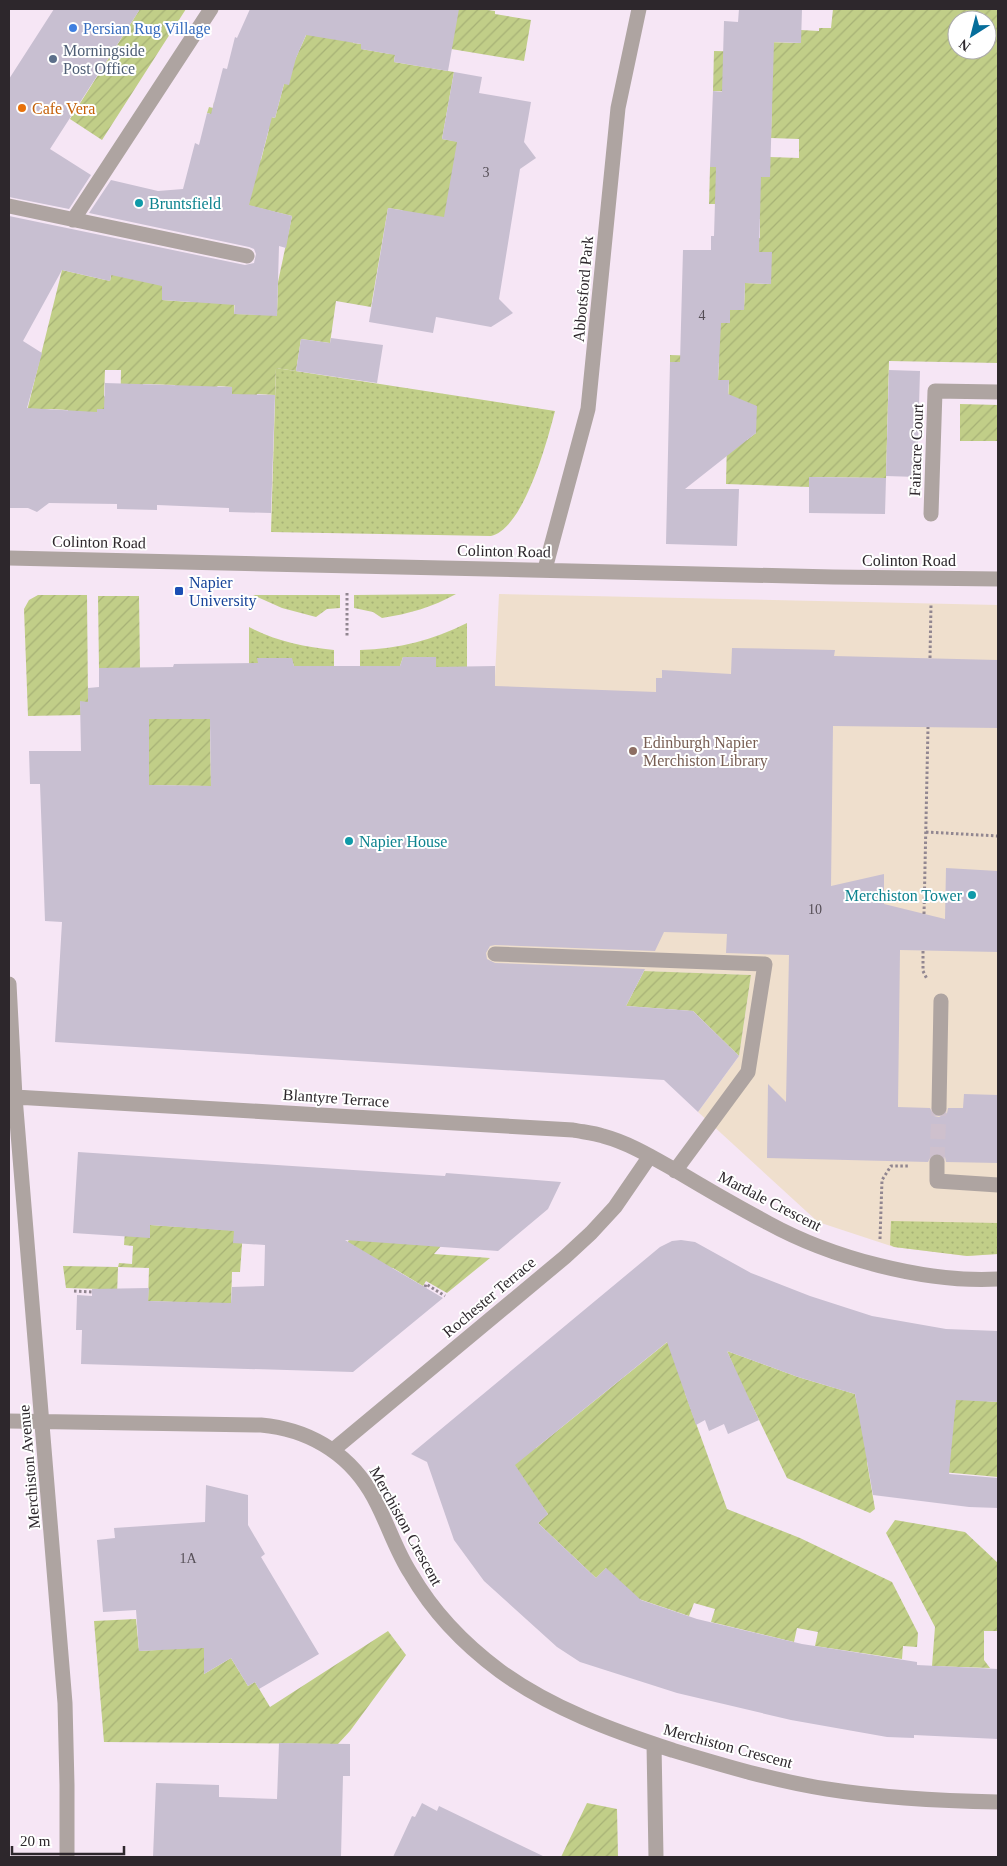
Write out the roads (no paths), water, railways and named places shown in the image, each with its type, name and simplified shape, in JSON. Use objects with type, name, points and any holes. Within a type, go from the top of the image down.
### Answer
[{"type":"street","points":[[73,220],[211,9]]},
{"type":"street","name":"Abbotsford Park","points":[[545,569],[588,410],[618,108],[639,9]]},
{"type":"street","points":[[9,206],[247,256]]},
{"type":"street","name":"Fairacre Court","points":[[931,514],[936,390],[998,392]]},
{"type":"street","name":"Colinton Road","points":[[9,558],[833,577],[998,578]]},
{"type":"street","points":[[495,954],[764,964],[748,1072],[675,1171]]},
{"type":"street","name":"Merchiston Avenue","points":[[9,984],[15,1097],[65,1703],[68,1785],[67,1857]]},
{"type":"street","points":[[939,1108],[941,1001]]},
{"type":"street","name":"Blantyre Terrace","points":[[15,1097],[573,1130],[602,1135],[629,1145],[650,1156]]},
{"type":"street","name":"Mardale Crescent","points":[[650,1156],[776,1227],[815,1245],[880,1266],[932,1275],[984,1280],[998,1279]]},
{"type":"street","name":"Rochester Terrace","points":[[333,1450],[565,1257],[591,1233],[615,1206],[650,1156]]},
{"type":"street","points":[[937,1164],[937,1181],[998,1185]]},
{"type":"street","name":"Merchiston Crescent","points":[[9,1421],[273,1426],[309,1437],[333,1450],[356,1472],[370,1491],[410,1573],[433,1608],[466,1642],[500,1671],[535,1693],[580,1716],[654,1744],[736,1768],[824,1788],[874,1796],[998,1802]]},
{"type":"street","points":[[654,1744],[656,1857]]},
{"type":"tunnel","points":[[937,1162],[939,1108]]},
{"type":"place","name":"Persian Rug Village","points":[[73,28]]},
{"type":"place","name":"Morningside Post Office","points":[[53,59]]},
{"type":"place","name":"Cafe Vera","points":[[22,108]]},
{"type":"place","name":"Bruntsfield","points":[[139,203]]},
{"type":"place","name":"Napier University","points":[[179,591]]},
{"type":"place","name":"Edinburgh Napier Merchiston Library","points":[[633,751]]},
{"type":"place","name":"Napier House","points":[[349,841]]},
{"type":"place","name":"Merchiston Tower","points":[[972,895]]}]
